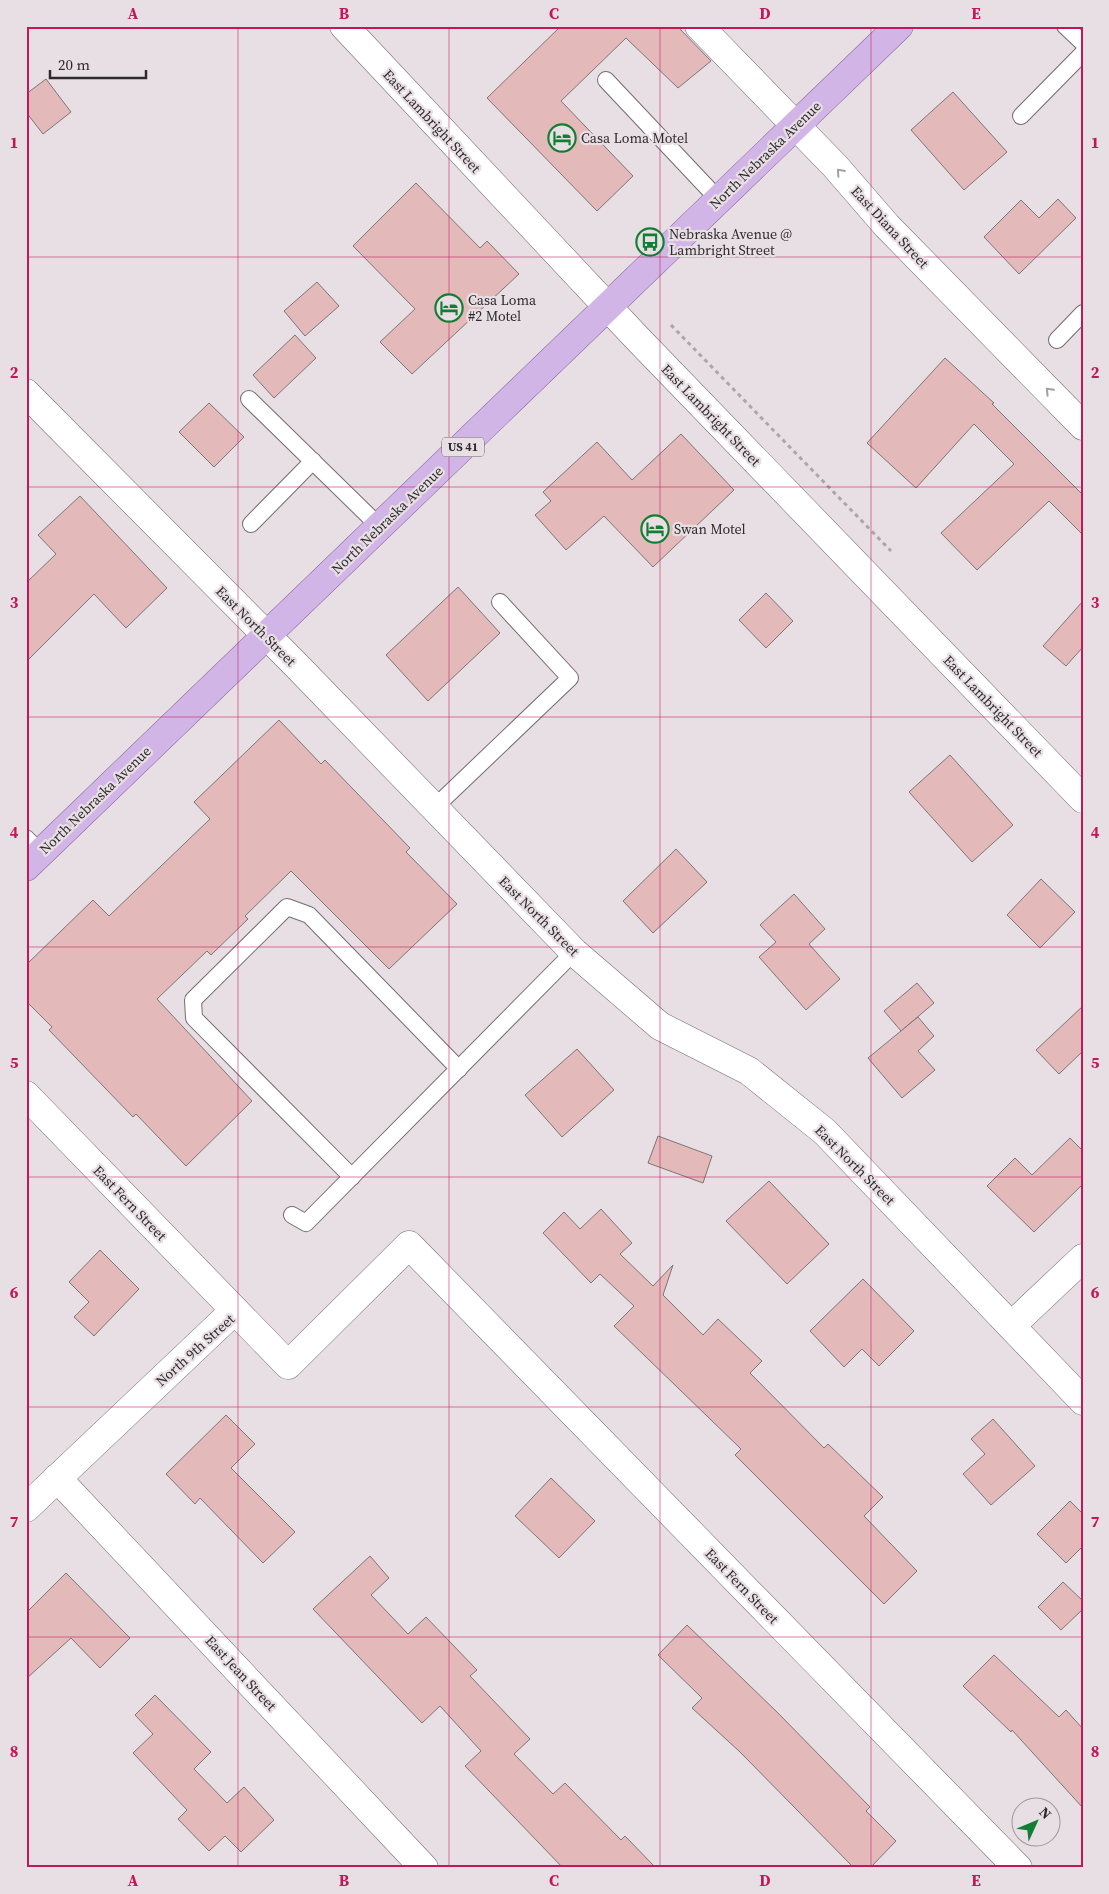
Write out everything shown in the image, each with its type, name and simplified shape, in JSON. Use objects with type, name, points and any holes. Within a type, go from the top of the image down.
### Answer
[{"type":"main road","name":"North Nebraska Avenue","points":[[31,852],[267,636],[899,26]]},
{"type":"street","name":"East Lambright Street","points":[[344,26],[608,307],[1083,799]]},
{"type":"street","name":"East Diana Street","points":[[699,26],[835,166],[887,226],[1083,426]]},
{"type":"street","name":"East North Street","points":[[26,393],[267,636],[574,952],[660,1026],[749,1071],[824,1132],[1083,1400]]},
{"type":"street","name":"East Fern Street","points":[[26,1095],[234,1311]]},
{"type":"street","name":"North 9th Street","points":[[26,1508],[234,1311],[288,1365],[409,1245],[466,1304]]},
{"type":"street","points":[[1011,1326],[1083,1258]]},
{"type":"street","name":"East Fern Street","points":[[466,1304],[1018,1868]]},
{"type":"street","name":"East Jean Street","points":[[57,1478],[424,1868]]},
{"type":"lane","points":[[1065,26],[1083,44]]},
{"type":"lane","points":[[1020,116],[1083,53]]},
{"type":"lane","points":[[606,80],[719,200]]},
{"type":"lane","points":[[1057,340],[1083,313]]},
{"type":"lane","points":[[249,399],[380,527]]},
{"type":"lane","points":[[251,524],[313,461]]},
{"type":"lane","points":[[434,808],[570,678],[500,602]]},
{"type":"lane","points":[[352,1177],[194,1018],[193,1000],[288,907],[309,915],[459,1069]]},
{"type":"lane","points":[[292,1215],[306,1223],[574,952]]},
{"type":"path","points":[[671,325],[891,551]]},
{"type":"building","name":"Casa Loma Motel","points":[[561,26],[677,26],[711,61],[678,88],[626,38],[561,101],[633,176],[597,211],[487,98]]},
{"type":"building","points":[[46,79],[71,112],[43,134],[26,112],[26,94]]},
{"type":"building","points":[[953,92],[1007,152],[964,190],[911,130]]},
{"type":"building","points":[[416,183],[480,248],[487,241],[519,274],[412,374],[380,342],[415,309],[353,246]]},
{"type":"building","points":[[1058,199],[1076,218],[1019,274],[984,237],[1021,200],[1039,218]]},
{"type":"building","points":[[317,282],[339,306],[305,336],[284,311]]},
{"type":"building","points":[[295,335],[316,358],[274,398],[253,375]]},
{"type":"building","points":[[945,358],[994,403],[992,404],[1083,495],[1083,535],[1049,501],[977,570],[941,533],[1014,464],[974,424],[916,488],[867,443]]},
{"type":"building","points":[[209,403],[244,437],[214,467],[179,432]]},
{"type":"building","name":"Swan Motel","points":[[681,434],[734,490],[653,567],[604,516],[566,550],[535,515],[551,501],[543,492],[597,442],[632,480]]},
{"type":"building","points":[[80,496],[167,588],[126,628],[94,594],[26,662],[26,583],[56,554],[38,535]]},
{"type":"building","points":[[458,587],[500,633],[428,701],[386,655]]},
{"type":"building","points":[[766,593],[793,621],[766,648],[739,620]]},
{"type":"building","points":[[1083,601],[1083,647],[1066,666],[1043,646]]},
{"type":"building","points":[[279,720],[321,764],[325,760],[410,848],[406,852],[457,904],[389,969],[291,871],[245,916],[248,919],[211,955],[207,951],[157,999],[252,1101],[186,1166],[136,1114],[133,1117],[49,1030],[52,1027],[26,1001],[26,965],[93,900],[109,916],[210,819],[194,802]]},
{"type":"building","points":[[950,755],[1013,825],[972,862],[909,792]]},
{"type":"building","points":[[676,849],[707,882],[653,933],[623,901]]},
{"type":"building","points":[[1041,879],[1075,912],[1040,948],[1007,915]]},
{"type":"building","points":[[794,894],[825,929],[809,944],[840,979],[806,1010],[759,957],[776,942],[760,925]]},
{"type":"building","points":[[917,983],[934,1003],[901,1031],[884,1011]]},
{"type":"building","points":[[1083,1006],[1083,1051],[1059,1074],[1036,1050]]},
{"type":"building","points":[[918,1017],[934,1036],[918,1051],[935,1070],[902,1098],[868,1058]]},
{"type":"building","points":[[577,1049],[614,1090],[562,1137],[525,1095]]},
{"type":"building","points":[[658,1136],[712,1156],[703,1183],[648,1163]]},
{"type":"building","points":[[1070,1138],[1083,1151],[1083,1184],[1034,1232],[987,1186],[1015,1158],[1032,1175]]},
{"type":"building","points":[[769,1181],[829,1244],[787,1284],[726,1221]]},
{"type":"building","points":[[601,1209],[632,1243],[620,1254],[653,1286],[673,1265],[663,1295],[703,1335],[718,1319],[762,1361],[750,1373],[824,1448],[828,1444],[883,1497],[864,1516],[917,1571],[884,1604],[735,1455],[741,1449],[614,1326],[634,1306],[600,1274],[591,1283],[543,1233],[564,1212],[580,1229]]},
{"type":"building","points":[[100,1250],[139,1289],[94,1336],[74,1317],[89,1302],[69,1282]]},
{"type":"building","points":[[863,1279],[914,1331],[879,1366],[862,1349],[844,1367],[810,1331]]},
{"type":"building","points":[[226,1415],[255,1444],[231,1468],[295,1532],[263,1563],[200,1498],[195,1504],[166,1474]]},
{"type":"building","points":[[993,1419],[1035,1466],[991,1505],[963,1474],[985,1454],[971,1439]]},
{"type":"building","points":[[551,1478],[595,1521],[559,1558],[515,1516]]},
{"type":"building","points":[[1070,1501],[1083,1514],[1083,1546],[1066,1563],[1037,1534]]},
{"type":"building","points":[[370,1556],[389,1578],[371,1595],[408,1634],[426,1617],[477,1670],[470,1676],[530,1739],[514,1754],[553,1794],[565,1783],[621,1840],[625,1836],[656,1868],[563,1868],[465,1766],[481,1751],[440,1706],[422,1723],[313,1609]]},
{"type":"building","points":[[66,1573],[130,1638],[100,1668],[71,1638],[26,1679],[26,1613]]},
{"type":"building","points":[[1063,1582],[1083,1601],[1083,1609],[1061,1630],[1038,1607]]},
{"type":"building","points":[[687,1625],[778,1713],[870,1807],[866,1811],[896,1841],[870,1868],[854,1868],[740,1752],[692,1708],[702,1698],[658,1655]]},
{"type":"building","points":[[994,1655],[1059,1717],[1066,1710],[1083,1729],[1083,1808],[1012,1730],[1011,1732],[963,1686]]},
{"type":"building","points":[[155,1695],[211,1752],[194,1769],[227,1803],[244,1787],[274,1820],[241,1852],[225,1836],[209,1851],[178,1819],[187,1810],[133,1753],[153,1734],[135,1715]]},
{"type":"place","name":"Casa Loma Motel","points":[[562,138]]},
{"type":"place","name":"Nebraska Avenue @ Lambright Street","points":[[650,242]]},
{"type":"place","name":"Casa Loma #2 Motel","points":[[449,308]]},
{"type":"place","name":"Swan Motel","points":[[655,529]]}]
